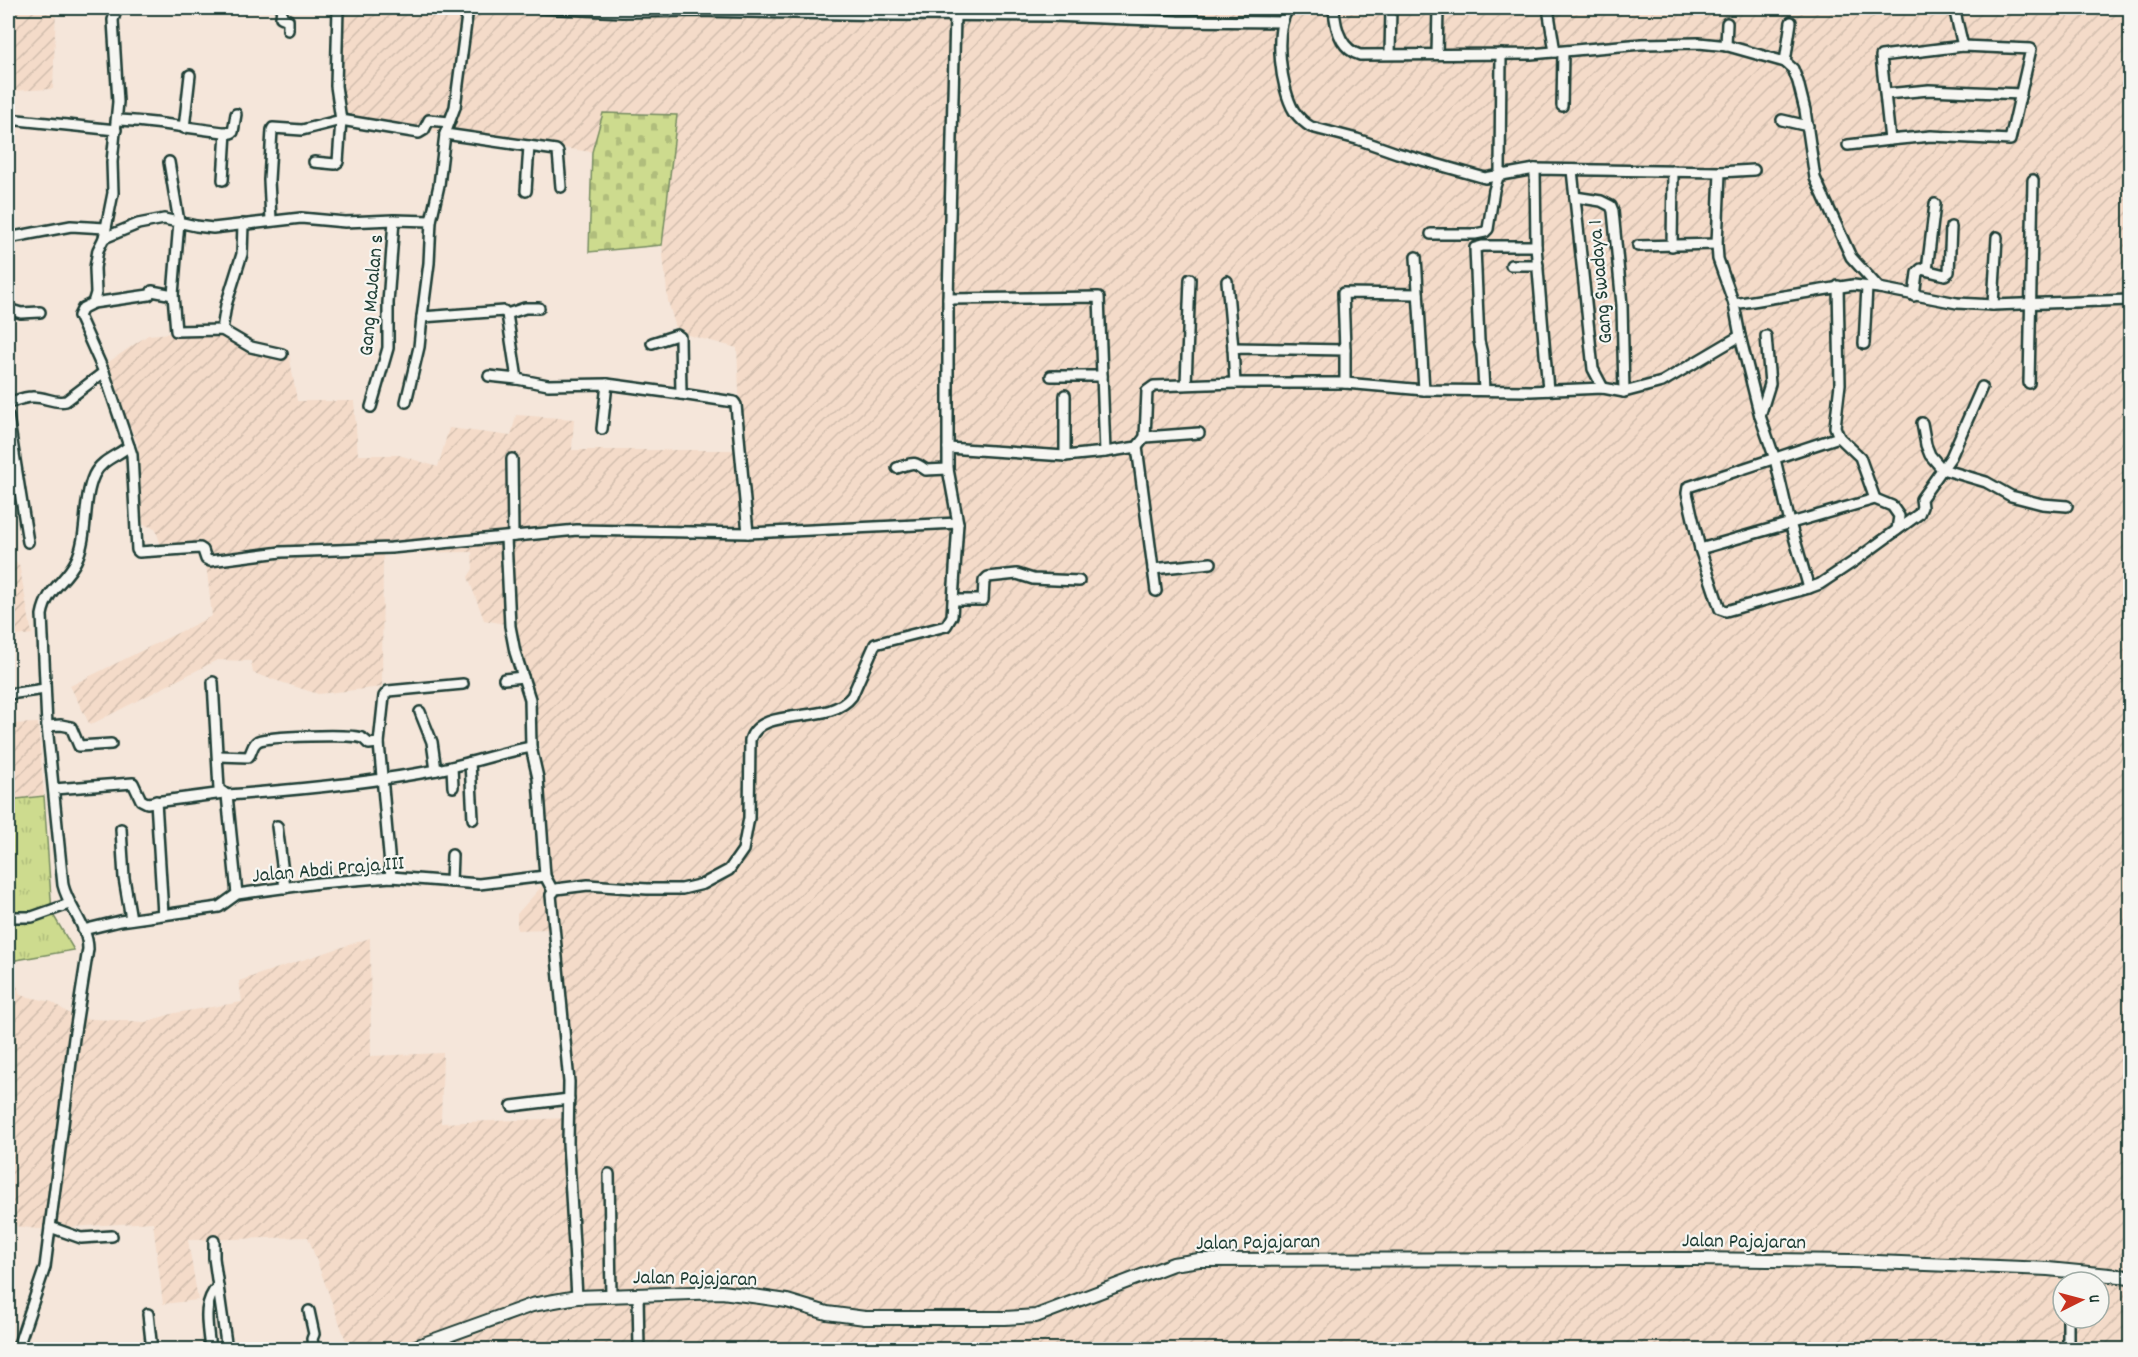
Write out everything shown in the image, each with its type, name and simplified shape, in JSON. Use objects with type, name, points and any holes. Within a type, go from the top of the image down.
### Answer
[{"type":"main road","name":"Jalan Pajajaran","points":[[407,1350],[532,1305],[577,1297],[699,1292],[740,1294],[787,1301],[827,1312],[865,1318],[1042,1316],[1173,1264],[1199,1260],[1705,1259],[1852,1261],[2051,1270]]},
{"type":"main road","name":"Jalan Pajajaran","points":[[2111,1277],[2130,1277]]},
{"type":"street","points":[[93,303],[96,292],[95,268],[98,250],[112,204],[112,162],[118,102],[113,20],[117,8]]},
{"type":"street","points":[[282,8],[281,17],[288,20],[288,30]]},
{"type":"street","points":[[314,162],[335,164],[338,162],[340,120],[336,86],[338,8]]},
{"type":"street","points":[[406,402],[419,347],[429,263],[431,221],[439,185],[445,134],[455,107],[468,8]]},
{"type":"street","points":[[541,8],[622,12],[1052,16],[1281,22]]},
{"type":"street","points":[[1296,8],[1288,9],[1281,22],[1279,38],[1282,70],[1293,108],[1311,127],[1357,139],[1479,178],[1535,169],[1720,172],[1754,170]]},
{"type":"street","points":[[1334,8],[1337,32],[1353,52],[1360,55],[1559,52],[1660,43],[1698,43],[1726,46],[1785,62],[1793,69],[1798,82],[1808,126],[1815,178],[1851,257],[1879,288]]},
{"type":"street","points":[[1390,8],[1390,54]]},
{"type":"street","points":[[1437,54],[1438,8]]},
{"type":"street","points":[[1548,8],[1563,74],[1562,106]]},
{"type":"street","points":[[1954,8],[1963,46]]},
{"type":"street","points":[[553,891],[588,885],[682,889],[703,884],[729,870],[743,850],[748,827],[750,740],[753,732],[766,723],[826,712],[847,703],[875,644],[946,626],[952,616],[958,523],[948,469],[948,299],[955,16]]},
{"type":"street","points":[[1785,62],[1791,22]]},
{"type":"street","points":[[1726,46],[1727,23]]},
{"type":"street","points":[[1848,145],[1931,136],[2010,140],[2031,49],[1963,46],[1881,56],[1890,140]]},
{"type":"street","points":[[1431,234],[1475,234],[1485,232],[1488,228],[1494,190],[1500,173],[1498,160],[1501,54]]},
{"type":"street","points":[[184,128],[190,75]]},
{"type":"street","points":[[1886,94],[1929,90],[2021,94]]},
{"type":"street","points":[[117,120],[150,121],[184,128],[233,132],[236,114]]},
{"type":"street","points":[[8,119],[116,130]]},
{"type":"street","points":[[271,220],[269,180],[272,129],[302,130],[340,120],[419,133],[424,130],[429,120],[449,122]]},
{"type":"street","points":[[1782,120],[1808,126]]},
{"type":"street","points":[[223,180],[226,132]]},
{"type":"street","points":[[445,134],[557,150],[561,187]]},
{"type":"street","points":[[526,191],[529,146]]},
{"type":"street","points":[[169,162],[179,222],[173,295],[176,331],[222,330],[251,347],[282,354]]},
{"type":"street","points":[[1535,169],[1536,246],[1548,390]]},
{"type":"street","points":[[1572,170],[1593,369],[1603,388]]},
{"type":"street","points":[[1672,246],[1673,171]]},
{"type":"street","points":[[1720,172],[1717,244],[1720,269],[1734,304],[1761,416],[1775,459],[1790,523],[1809,588]]},
{"type":"street","points":[[2029,383],[2033,180]]},
{"type":"street","name":"Gang Swadaya 1","points":[[1575,197],[1601,201],[1611,206],[1613,212],[1622,305],[1624,392]]},
{"type":"street","points":[[1927,270],[1935,204]]},
{"type":"street","points":[[8,238],[72,226],[105,233],[164,219],[213,228],[302,218],[362,222],[431,221]]},
{"type":"street","name":"Gang MaJalan s","points":[[371,408],[388,348],[388,303],[394,220]]},
{"type":"street","points":[[222,330],[226,305],[242,254],[243,224]]},
{"type":"street","points":[[1914,296],[1917,273],[1921,269],[1945,274],[1949,272],[1951,227]]},
{"type":"street","points":[[1993,305],[1997,237]]},
{"type":"street","points":[[1638,246],[1717,244]]},
{"type":"street","points":[[1484,390],[1479,341],[1475,248],[1536,246]]},
{"type":"street","points":[[1416,257],[1424,390]]},
{"type":"street","points":[[1511,264],[1538,266]]},
{"type":"street","points":[[1186,384],[1190,279]]},
{"type":"street","points":[[1227,280],[1235,382]]},
{"type":"street","points":[[1734,304],[1838,286],[1879,288],[1957,303],[1993,305],[2130,300]]},
{"type":"street","points":[[1838,286],[1840,384],[1835,427],[1839,437],[1860,457],[1875,499]]},
{"type":"street","points":[[1864,344],[1867,287]]},
{"type":"street","points":[[173,295],[150,293],[93,303],[80,312],[80,320],[104,372],[132,455],[137,550],[140,552],[200,548],[206,559],[214,560],[281,552],[391,548],[577,530],[748,533],[958,523]]},
{"type":"street","points":[[1346,383],[1343,293],[1418,294]]},
{"type":"street","points":[[948,299],[1099,297],[1105,452]]},
{"type":"street","points":[[507,314],[525,308],[539,308]]},
{"type":"street","points":[[8,309],[21,313],[40,312]]},
{"type":"street","points":[[422,316],[504,311],[507,314],[517,379]]},
{"type":"street","points":[[652,343],[676,335],[680,337],[681,394]]},
{"type":"street","points":[[948,448],[1065,456],[1137,447],[1145,437],[1147,391],[1154,386],[1235,382],[1346,383],[1424,390],[1603,388],[1624,392],[1662,382],[1740,336]]},
{"type":"street","points":[[1761,416],[1770,384],[1766,336]]},
{"type":"street","points":[[1233,348],[1345,350]]},
{"type":"street","points":[[8,403],[29,396],[59,402],[66,401],[104,372]]},
{"type":"street","points":[[489,376],[549,385],[607,384],[734,402],[748,533]]},
{"type":"street","points":[[1052,376],[1102,376]]},
{"type":"street","points":[[602,429],[607,384]]},
{"type":"street","points":[[1839,437],[1688,487],[1687,501],[1720,609],[1726,611],[1820,584],[1920,514],[1921,499],[1951,457],[1982,387]]},
{"type":"street","points":[[1065,395],[1065,456]]},
{"type":"street","points":[[8,416],[28,542]]},
{"type":"street","points":[[1922,423],[1930,455],[1942,469],[1986,482],[2017,498],[2042,504],[2067,506]]},
{"type":"street","points":[[1145,437],[1199,433]]},
{"type":"street","points":[[14,1349],[45,1267],[74,1038],[88,949],[83,930],[69,904],[63,885],[47,726],[42,615],[44,602],[76,560],[81,547],[94,475],[103,463],[129,446]]},
{"type":"street","points":[[1137,447],[1156,591]]},
{"type":"street","points":[[512,459],[509,537],[510,626],[515,652],[530,699],[531,747],[538,778],[545,876],[553,891],[551,895],[569,1082],[568,1143],[577,1297]]},
{"type":"street","points":[[897,468],[914,463],[920,464],[926,470],[948,469]]},
{"type":"street","points":[[1700,549],[1875,499],[1892,506],[1899,516],[1897,530]]},
{"type":"street","points":[[1153,569],[1211,563]]},
{"type":"street","points":[[954,600],[982,600],[984,581],[988,577],[1017,574],[1033,579],[1079,582]]},
{"type":"street","points":[[504,679],[523,677]]},
{"type":"street","points":[[213,682],[219,789],[226,794],[237,894]]},
{"type":"street","points":[[391,877],[381,779],[380,743],[383,701],[388,691],[463,684]]},
{"type":"street","points":[[9,694],[45,689]]},
{"type":"street","points":[[420,712],[432,742],[436,770]]},
{"type":"street","points":[[47,726],[68,725],[73,729],[79,746],[111,744]]},
{"type":"street","points":[[218,756],[248,757],[252,747],[259,741],[314,736],[361,737],[369,744],[380,743]]},
{"type":"street","points":[[54,789],[133,783],[141,800],[147,803],[381,779],[452,767],[531,747]]},
{"type":"street","points":[[470,762],[473,819]]},
{"type":"street","points":[[452,767],[453,787]]},
{"type":"street","points":[[156,801],[163,914]]},
{"type":"street","points":[[277,826],[285,888]]},
{"type":"street","points":[[121,829],[124,878],[131,919]]},
{"type":"street","points":[[451,882],[452,855]]},
{"type":"street","name":"Jalan Abdi Praja III","points":[[83,930],[131,919],[219,907],[237,894],[285,888],[391,877],[479,884],[545,876]]},
{"type":"street","points":[[8,917],[32,917],[69,904]]},
{"type":"street","points":[[512,1106],[569,1099]]},
{"type":"street","points":[[609,1174],[611,1296]]},
{"type":"street","points":[[50,1227],[81,1238],[112,1236]]},
{"type":"street","points":[[214,1241],[214,1258],[227,1350]]},
{"type":"street","points":[[210,1350],[208,1298],[218,1286]]},
{"type":"street","points":[[638,1295],[639,1350]]},
{"type":"street","points":[[309,1311],[314,1334],[312,1339],[314,1350]]},
{"type":"street","points":[[148,1314],[152,1350]]},
{"type":"street","points":[[2068,1330],[2068,1350]]},
{"type":"shaded area","points":[[8,8],[56,8],[53,89],[8,91]]},
{"type":"shaded area","points":[[338,8],[2130,8],[2130,1349],[349,1349],[308,1237],[188,1240],[198,1300],[163,1304],[153,1222],[37,1229],[8,1225],[8,940],[10,961],[20,995],[52,1002],[76,1018],[145,1022],[175,1013],[242,1002],[239,981],[370,938],[371,1056],[443,1053],[441,1123],[568,1118],[563,1044],[548,929],[517,930],[517,914],[550,877],[541,758],[529,688],[509,651],[505,624],[484,620],[468,577],[473,569],[472,552],[383,553],[382,687],[318,694],[253,673],[251,661],[217,660],[90,725],[70,686],[212,616],[204,545],[161,545],[155,528],[136,523],[138,444],[103,366],[148,335],[221,329],[250,347],[289,353],[297,401],[354,401],[358,455],[399,455],[438,467],[449,428],[511,436],[516,415],[574,419],[572,450],[742,450],[737,348],[677,332],[668,301],[662,245],[677,115],[603,113],[592,152],[339,118]]},
{"type":"shaded area","points":[[8,560],[19,564],[32,634],[8,637]]},
{"type":"shaded area","points":[[38,723],[44,796],[8,800],[8,724]]},
{"type":"green space","points":[[603,113],[677,115],[662,245],[589,252],[592,152]]},
{"type":"green space","points":[[44,796],[52,913],[74,950],[10,961],[8,800]]}]
